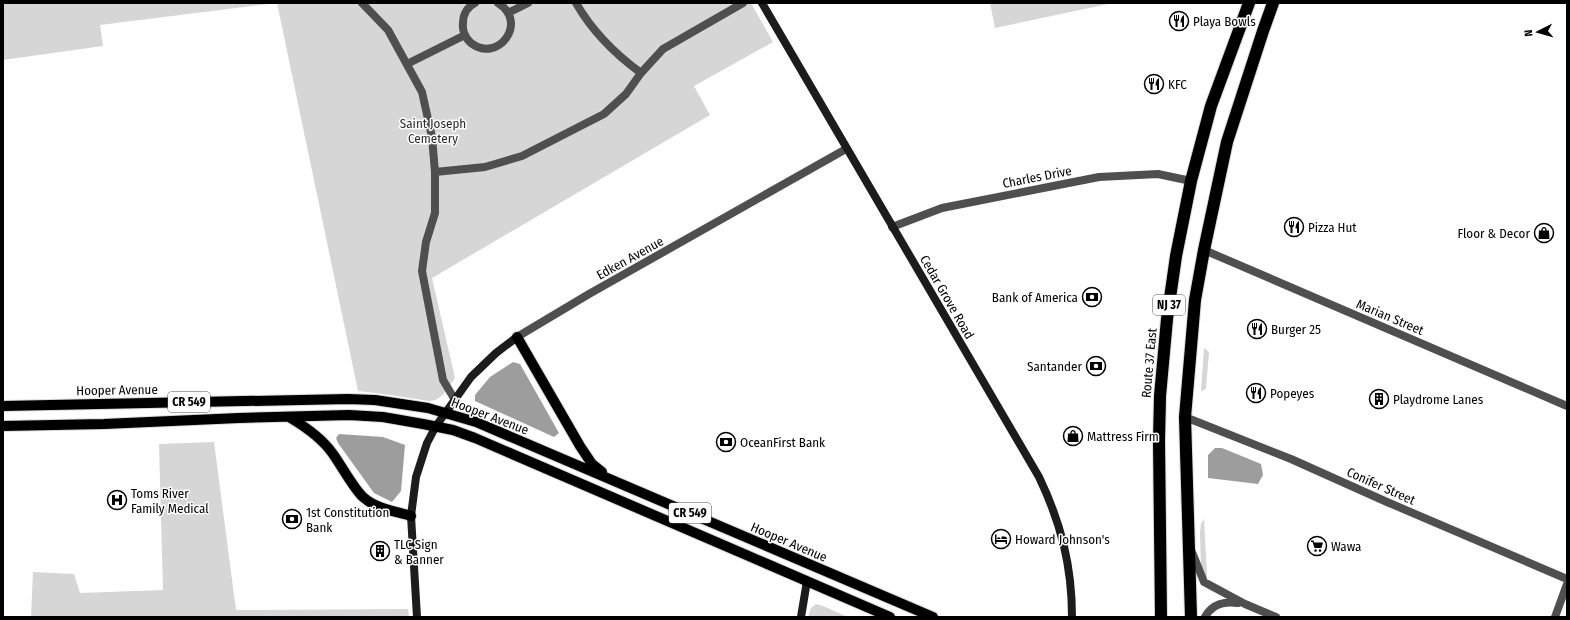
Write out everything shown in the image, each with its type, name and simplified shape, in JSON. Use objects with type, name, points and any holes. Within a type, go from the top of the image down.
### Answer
[{"type":"highway","name":"Route 37 East","points":[[1161,617],[1159,441],[1160,396],[1167,319],[1176,256],[1190,181],[1211,106],[1249,3]]},
{"type":"highway","name":"NJ 37","points":[[1191,617],[1185,417],[1196,300],[1204,250],[1227,142],[1260,39],[1274,3]]},
{"type":"main road","points":[[517,337],[580,446],[592,464],[610,478]]},
{"type":"main road","name":"Hooper Avenue","points":[[3,406],[348,399],[376,400],[428,408],[476,422],[933,617]]},
{"type":"main road","name":"Hooper Avenue","points":[[3,425],[123,424],[349,416],[383,417],[436,426],[475,438],[890,617]]},
{"type":"main road","points":[[289,417],[318,436],[333,453],[362,497],[384,509],[411,516]]},
{"type":"street","points":[[362,3],[388,30],[422,92],[432,137],[435,172],[434,213],[426,242],[422,271],[443,380],[455,400]]},
{"type":"street","points":[[475,3],[466,11],[462,26],[469,41],[475,46],[482,48],[498,46],[504,42],[511,28],[511,20],[508,13],[503,6],[498,3]]},
{"type":"street","points":[[508,13],[528,3]]},
{"type":"street","points":[[576,3],[584,18],[602,38],[621,58],[641,73]]},
{"type":"street","points":[[435,172],[485,167],[522,156],[604,114],[626,94],[641,73],[663,49],[743,3]]},
{"type":"street","name":"Cedar Grove Road","points":[[762,3],[1039,477],[1050,500],[1064,539],[1071,577],[1072,614]]},
{"type":"street","points":[[407,64],[465,35]]},
{"type":"street","name":"Edken Avenue","points":[[417,617],[411,516],[416,477],[427,443],[436,426],[471,377],[496,353],[517,337],[589,294],[846,149]]},
{"type":"street","name":"Charles Drive","points":[[892,227],[942,208],[1099,177],[1158,174],[1190,181]]},
{"type":"street","name":"Marian Street","points":[[1204,250],[1567,406]]},
{"type":"street","name":"Conifer Street","points":[[1185,417],[1291,459],[1567,579]]},
{"type":"street","points":[[1189,546],[1204,582],[1245,604],[1276,617]]},
{"type":"street","points":[[801,617],[807,580]]},
{"type":"street","points":[[1555,617],[1567,584]]},
{"type":"street","points":[[1205,617],[1207,613],[1218,605],[1228,602],[1245,604]]},
{"type":"green space","points":[[3,3],[277,3],[100,25],[103,46],[3,60]]},
{"type":"green space","name":"Saint Joseph Cemetery","points":[[277,3],[751,3],[773,42],[694,86],[710,115],[432,278],[455,378],[447,390],[438,399],[429,401],[358,391]]},
{"type":"green space","points":[[990,3],[1113,3],[995,28]]},
{"type":"green space","points":[[1204,348],[1209,352],[1206,389],[1201,391]]},
{"type":"green space","points":[[214,442],[236,610],[408,609],[409,617],[31,617],[33,572],[74,574],[80,593],[163,590],[159,444]]},
{"type":"green space","points":[[1204,519],[1206,579],[1201,569],[1200,533],[1201,524]]},
{"type":"green space","points":[[816,604],[848,617],[808,617],[811,608]]},
{"type":"shaded area","points":[[513,362],[520,364],[559,433],[554,437],[475,401],[475,395],[490,377]]},
{"type":"shaded area","points":[[339,434],[383,437],[405,445],[401,491],[392,502],[374,493],[338,443],[336,438]]},
{"type":"shaded area","points":[[1215,448],[1222,448],[1261,464],[1263,475],[1258,484],[1208,478],[1208,455]]},
{"type":"place","name":"Playa Bowls","points":[[1179,21]]},
{"type":"place","name":"KFC","points":[[1154,84]]},
{"type":"place","name":"Pizza Hut","points":[[1294,227]]},
{"type":"place","name":"Floor & Decor","points":[[1544,233]]},
{"type":"place","name":"Bank of America","points":[[1092,297]]},
{"type":"place","name":"Burger 25","points":[[1257,329]]},
{"type":"place","name":"Santander","points":[[1096,366]]},
{"type":"place","name":"Popeyes","points":[[1256,393]]},
{"type":"place","name":"Playdrome Lanes","points":[[1379,399]]},
{"type":"place","name":"Mattress Firm","points":[[1073,436]]},
{"type":"place","name":"OceanFirst Bank","points":[[726,442]]},
{"type":"place","name":"Toms River Family Medical","points":[[117,500]]},
{"type":"place","name":"1st Constitution Bank","points":[[292,519]]},
{"type":"place","name":"Howard Johnson's","points":[[1001,539]]},
{"type":"place","name":"Wawa","points":[[1317,546]]},
{"type":"place","name":"TLC Sign & Banner","points":[[380,551]]}]
